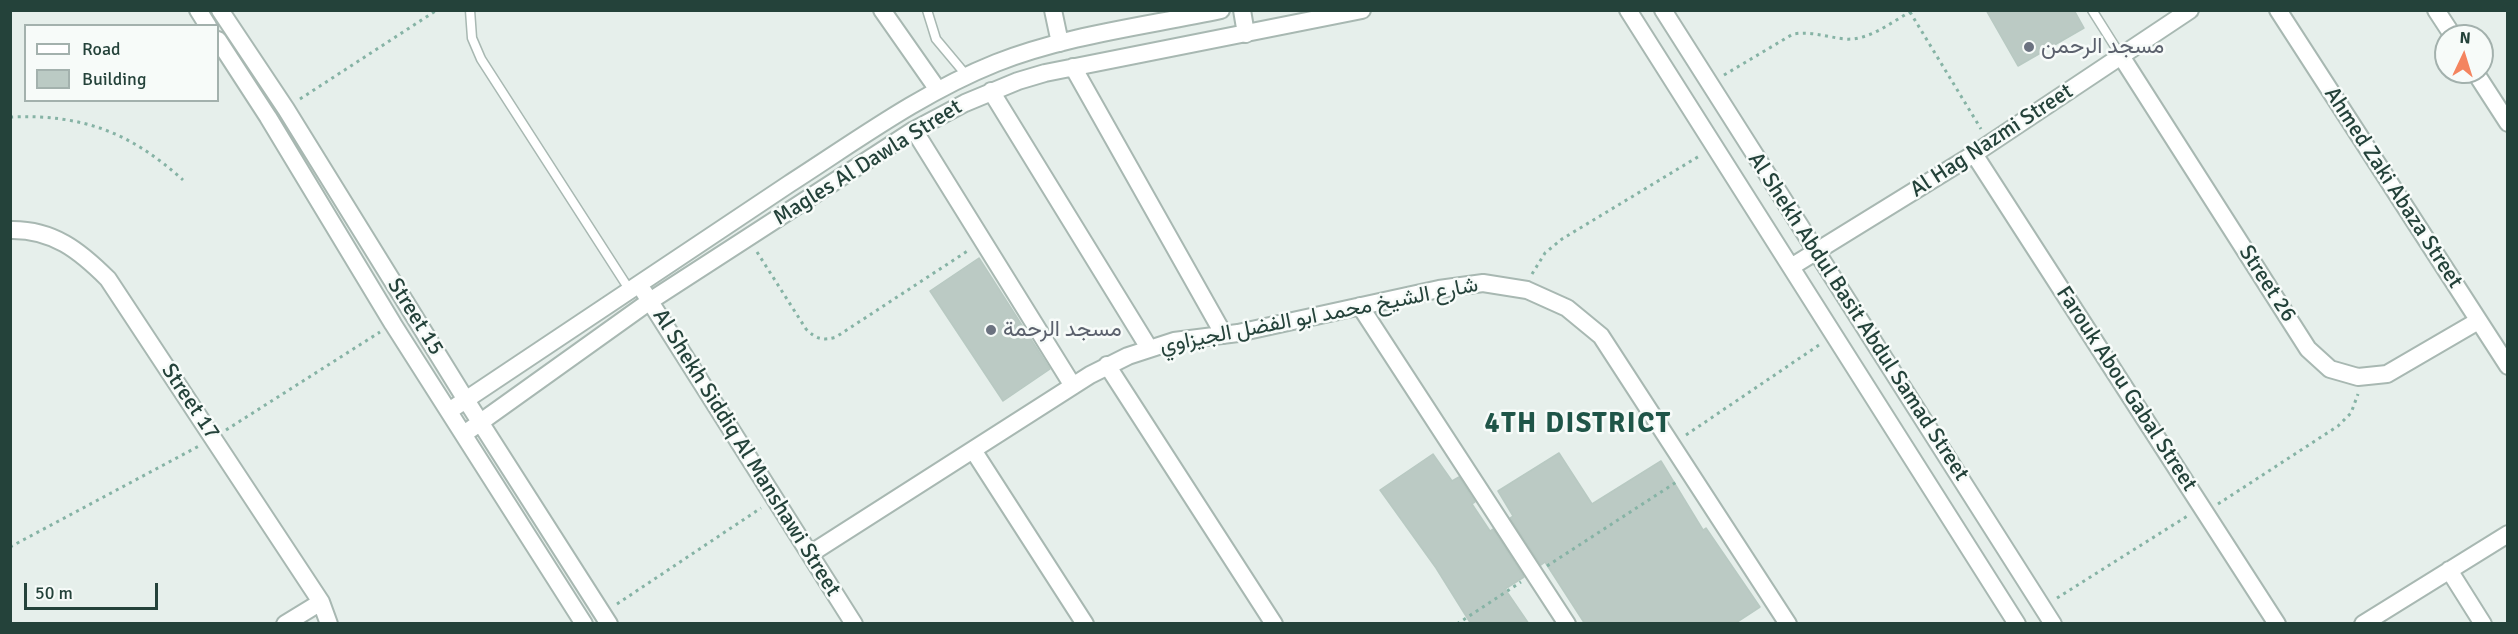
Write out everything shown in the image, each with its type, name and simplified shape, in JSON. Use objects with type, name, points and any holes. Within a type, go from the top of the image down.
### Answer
[{"type":"street","points":[[198,10],[207,24]]},
{"type":"street","name":"Street 15","points":[[220,10],[286,109],[466,400],[606,618]]},
{"type":"street","points":[[882,10],[938,90]]},
{"type":"street","points":[[1053,10],[1060,43]]},
{"type":"street","name":"Magles Al Dawla Street","points":[[449,411],[634,286],[891,118],[938,90],[1018,56],[1060,43],[1221,10]]},
{"type":"street","points":[[1242,10],[1246,34]]},
{"type":"street","name":"Magles Al Dawla Street","points":[[464,434],[650,301],[748,237],[909,134],[992,91],[1018,81],[1073,67],[1362,10]]},
{"type":"street","name":"Al Shekh Abdul Basit Abdul Samad Street","points":[[1628,10],[2017,624]]},
{"type":"street","name":"Al Shekh Abdul Basit Abdul Samad Street","points":[[1663,10],[2053,624]]},
{"type":"street","name":"Al Hag Nazmi Street","points":[[1791,267],[1990,144],[2190,10]]},
{"type":"street","name":"Ahmed Zaki Abaza Street","points":[[2278,10],[2508,366]]},
{"type":"street","points":[[2436,10],[2445,24]]},
{"type":"street","name":"Street 15","points":[[219,42],[268,117],[393,324],[584,624]]},
{"type":"street","name":"Street 26","points":[[2121,56],[2308,350],[2330,369],[2358,377],[2387,374],[2478,321]]},
{"type":"street","points":[[1073,67],[1224,335]]},
{"type":"street","points":[[2483,84],[2508,123]]},
{"type":"street","points":[[992,91],[1149,348]]},
{"type":"street","points":[[891,118],[909,134],[983,241],[1073,386]]},
{"type":"street","name":"Farouk Abou Gabal Street","points":[[1974,154],[2277,624]]},
{"type":"street","name":"Street 17","points":[[10,230],[23,230],[55,238],[85,255],[108,279],[321,602],[329,624]]},
{"type":"street","name":"شارع الشيخ محمد ابو الفضل الجيزاوي","points":[[810,554],[1107,365],[1149,348],[1174,341],[1252,331],[1439,289],[1483,283],[1527,290],[1567,308],[1601,336],[1788,624]]},
{"type":"street","name":"Al Shekh Siddiq Al Manshawi Street","points":[[634,286],[650,301],[854,624]]},
{"type":"street","points":[[1360,306],[1567,624]]},
{"type":"street","points":[[1107,365],[1274,624]]},
{"type":"street","points":[[973,450],[1085,624]]},
{"type":"street","points":[[2363,624],[2508,534]]},
{"type":"street","points":[[2449,570],[2483,624]]},
{"type":"street","points":[[285,624],[321,602]]},
{"type":"lane","points":[[470,10],[472,38],[481,58],[634,286]]},
{"type":"lane","points":[[927,10],[936,39],[967,76]]},
{"type":"lane","points":[[2092,10],[2121,56]]},
{"type":"path","points":[[286,109],[437,10]]},
{"type":"path","points":[[1710,84],[1793,34],[1806,32],[1855,39],[1866,36],[1910,11],[1990,144]]},
{"type":"path","points":[[10,117],[40,115],[72,119],[103,127],[159,158],[183,180]]},
{"type":"path","points":[[1527,290],[1533,270],[1545,253],[1562,239],[1715,147]]},
{"type":"path","points":[[748,237],[806,329],[814,337],[825,340],[836,337],[983,241]]},
{"type":"path","points":[[10,547],[214,438],[393,324]]},
{"type":"path","points":[[1672,444],[1834,334]]},
{"type":"path","points":[[2043,607],[2338,426],[2351,413],[2358,396],[2358,377]]},
{"type":"path","points":[[1457,624],[1690,473]]},
{"type":"path","points":[[606,618],[775,498]]},
{"type":"building","name":"مسجد الرحمن","points":[[1986,10],[2074,10],[2084,28],[2018,66]]},
{"type":"building","name":"مسجد الرحمة","points":[[979,258],[1050,369],[1003,401],[930,291]]},
{"type":"building","points":[[1559,453],[1592,504],[1661,461],[1703,530],[1706,528],[1760,607],[1734,624],[1585,624],[1545,562],[1541,565],[1510,518],[1513,516],[1498,491]]},
{"type":"building","points":[[1433,454],[1452,481],[1459,477],[1475,502],[1472,504],[1490,531],[1493,529],[1524,577],[1505,589],[1529,624],[1471,624],[1436,568],[1380,490]]},
{"type":"place","name":"مسجد الرحمن","points":[[2029,47]]},
{"type":"place","name":"مسجد الرحمة","points":[[991,330]]},
{"type":"district","name":"4TH DISTRICT","points":[[1578,425]]}]
